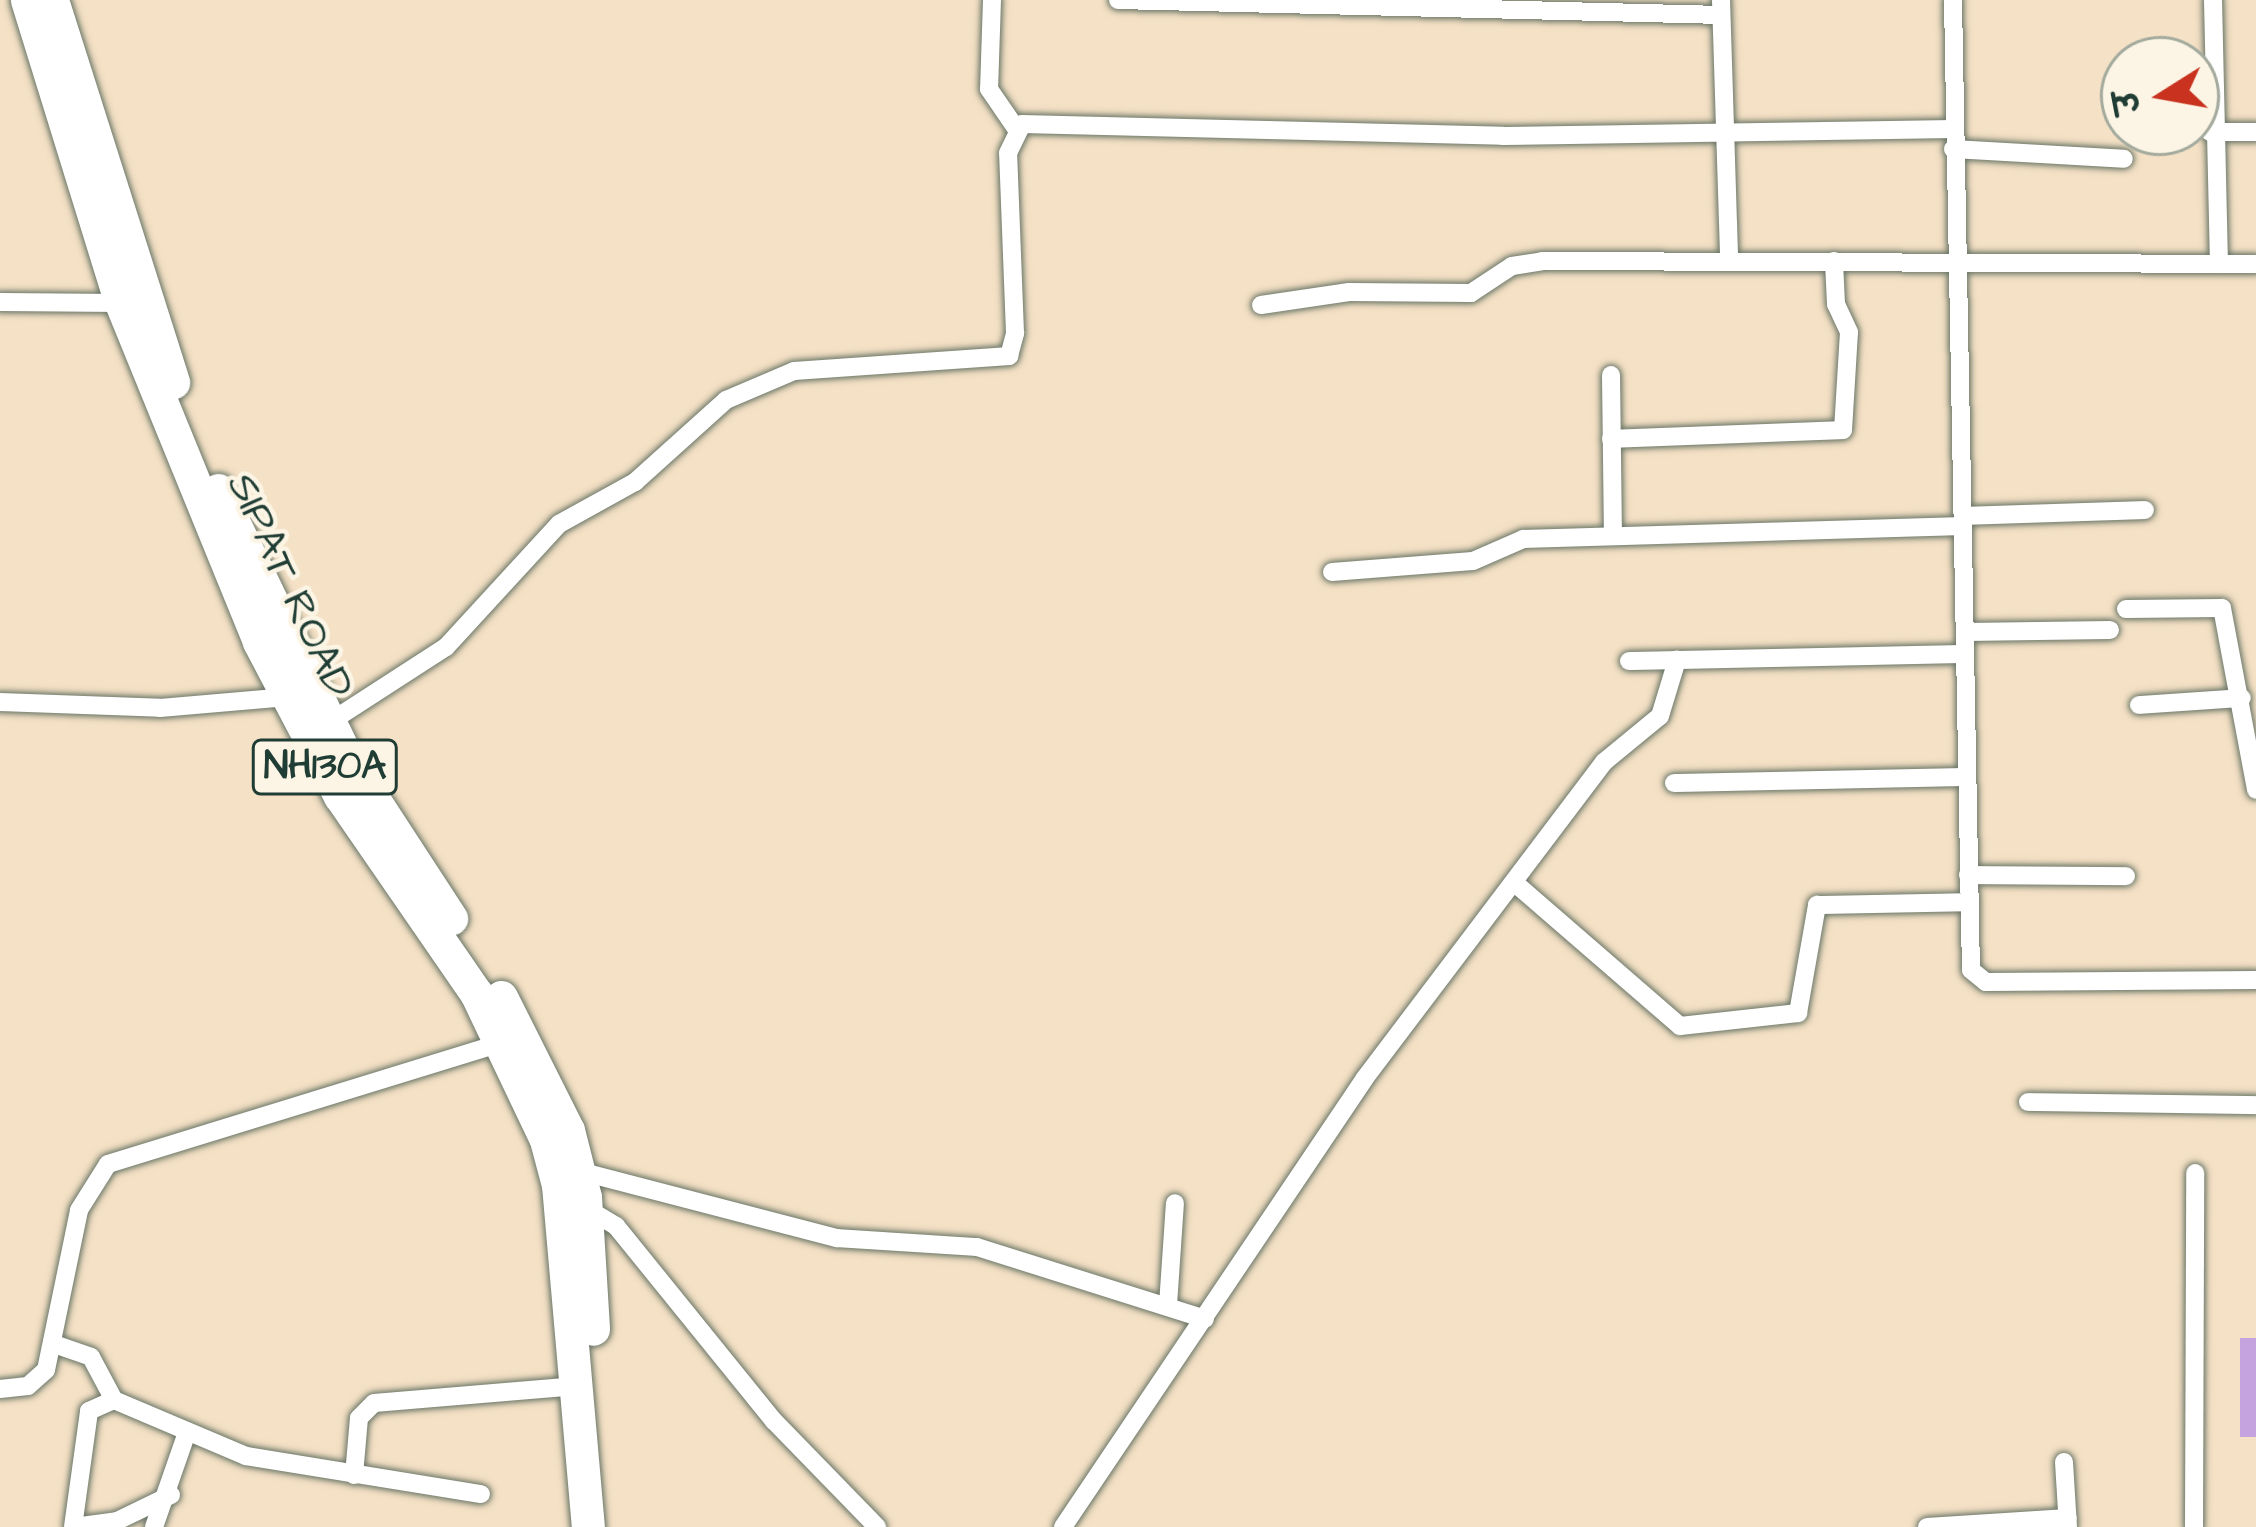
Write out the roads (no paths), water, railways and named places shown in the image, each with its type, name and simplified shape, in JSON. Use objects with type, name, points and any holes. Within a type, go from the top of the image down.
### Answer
[{"type":"highway","name":"SIPAT ROAD","points":[[27,0],[121,304],[288,697],[340,796],[476,993],[502,1043],[558,1185],[588,1527]]},
{"type":"highway","name":"NH130A","points":[[52,0],[194,442],[330,722],[537,1056],[579,1172],[586,1208],[604,1527]]},
{"type":"street","points":[[992,0],[989,89],[1016,127]]},
{"type":"street","points":[[1118,0],[1721,8],[1729,261]]},
{"type":"street","points":[[1953,0],[1954,261],[1971,970],[1986,982],[2256,980]]},
{"type":"street","points":[[2212,36],[2213,0]]},
{"type":"street","points":[[330,722],[446,647],[559,524],[635,482],[726,400],[794,370],[985,363],[1009,356],[1015,333],[1008,153],[1016,127]]},
{"type":"street","points":[[1016,127],[1953,139],[2124,159]]},
{"type":"street","points":[[2220,132],[2256,132]]},
{"type":"street","points":[[2212,156],[2219,264]]},
{"type":"street","points":[[1261,305],[1348,292],[1471,292],[1512,266],[1543,261],[2256,264]]},
{"type":"street","points":[[1611,439],[1843,430],[1849,332],[1836,304],[1834,261]]},
{"type":"street","points":[[0,302],[121,304]]},
{"type":"street","points":[[1611,375],[1612,536]]},
{"type":"street","points":[[1332,572],[1473,561],[1523,539],[2146,510]]},
{"type":"street","points":[[2126,609],[2222,608],[2256,790]]},
{"type":"street","points":[[1965,632],[2110,630]]},
{"type":"street","points":[[1628,661],[1965,654]]},
{"type":"street","points":[[1064,1527],[1365,1078],[1612,753],[1660,716],[1677,660]]},
{"type":"street","points":[[3,706],[160,708],[288,697]]},
{"type":"street","points":[[2139,705],[2242,698]]},
{"type":"street","points":[[1674,783],[1967,776]]},
{"type":"street","points":[[1968,875],[2126,876]]},
{"type":"street","points":[[1516,884],[1680,1026],[1798,1012],[1816,905],[1969,902]]},
{"type":"street","points":[[0,1389],[41,1377],[53,1344],[84,1194],[108,1164],[502,1043]]},
{"type":"street","points":[[2028,1102],[2256,1105]]},
{"type":"street","points":[[579,1172],[837,1238],[977,1247],[1205,1319]]},
{"type":"street","points":[[2194,1527],[2195,1173]]},
{"type":"street","points":[[1168,1305],[1175,1203]]},
{"type":"street","points":[[586,1208],[616,1226],[774,1420],[877,1527]]},
{"type":"street","points":[[53,1344],[91,1357],[114,1400],[257,1459],[481,1494]]},
{"type":"street","points":[[354,1475],[359,1418],[374,1403],[577,1386]]},
{"type":"street","points":[[114,1400],[89,1411],[74,1527],[117,1521],[171,1495]]},
{"type":"street","points":[[154,1527],[171,1495],[187,1432]]},
{"type":"street","points":[[1927,1527],[2068,1522],[2065,1462]]}]
